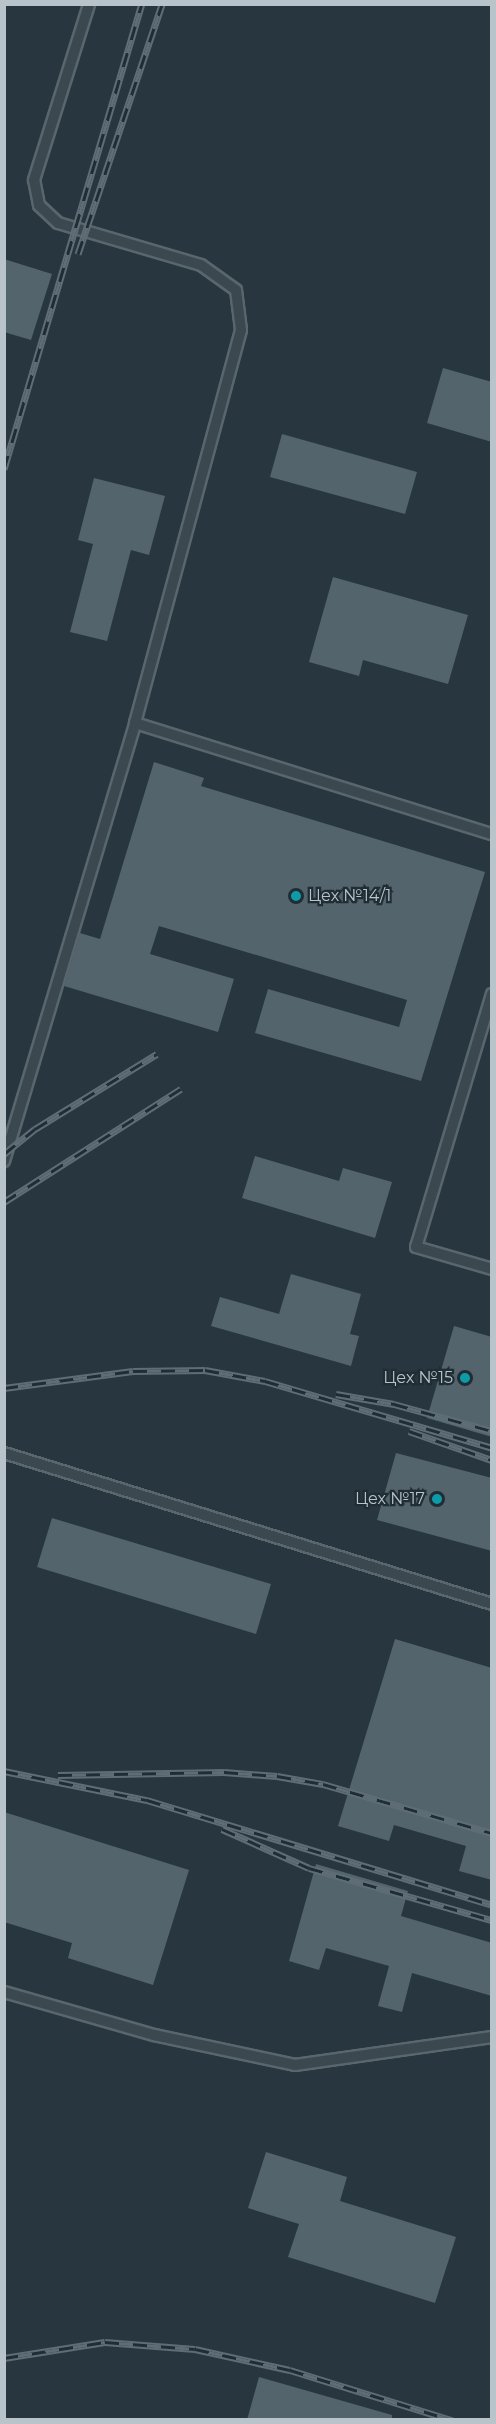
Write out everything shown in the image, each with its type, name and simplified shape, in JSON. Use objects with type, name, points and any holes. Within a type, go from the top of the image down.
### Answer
[{"type":"lane","points":[[4,1161],[135,723],[241,330],[236,290],[201,265],[58,223],[39,205],[34,180],[89,4]]},
{"type":"lane","points":[[135,723],[492,834]]},
{"type":"lane","points":[[492,994],[416,1246],[492,1269]]},
{"type":"lane","points":[[4,1453],[492,1604]]},
{"type":"lane","points":[[4,1992],[154,2035],[295,2065],[492,2037]]},
{"type":"building","points":[[4,259],[52,274],[31,340],[4,332]]},
{"type":"building","points":[[443,368],[492,382],[492,442],[427,423]]},
{"type":"building","points":[[282,434],[417,472],[405,514],[270,477]]},
{"type":"building","points":[[94,478],[165,496],[149,555],[131,550],[107,641],[70,632],[93,544],[78,540]]},
{"type":"building","points":[[333,577],[468,615],[448,684],[363,660],[359,676],[309,662]]},
{"type":"building","name":"Цех №14/1","points":[[154,762],[204,778],[201,786],[485,872],[421,1081],[255,1033],[268,989],[399,1027],[407,1000],[159,926],[150,954],[234,979],[218,1032],[64,986],[80,933],[100,939]]},
{"type":"building","points":[[255,1156],[339,1181],[343,1168],[392,1182],[375,1238],[242,1198]]},
{"type":"building","points":[[291,1274],[361,1294],[350,1334],[359,1336],[351,1366],[211,1326],[220,1297],[279,1314]]},
{"type":"building","name":"Цех №15","points":[[454,1326],[492,1337],[492,1437],[427,1418]]},
{"type":"building","name":"Цех №17","points":[[396,1453],[492,1478],[492,1551],[377,1520]]},
{"type":"building","points":[[52,1518],[271,1584],[256,1634],[37,1567]]},
{"type":"building","points":[[395,1639],[492,1668],[492,1880],[459,1871],[466,1846],[394,1825],[389,1841],[338,1826]]},
{"type":"building","points":[[4,1812],[189,1870],[153,1985],[68,1958],[72,1943],[4,1922]]},
{"type":"building","points":[[316,1864],[408,1891],[401,1916],[492,1943],[492,1996],[412,1973],[402,2012],[378,2006],[389,1966],[326,1948],[319,1970],[289,1961]]},
{"type":"building","points":[[266,2152],[347,2177],[340,2201],[456,2237],[435,2303],[288,2257],[299,2224],[248,2208]]},
{"type":"building","points":[[259,2377],[392,2415],[392,2420],[247,2420]]},
{"type":"railway","points":[[4,469],[142,4]]},
{"type":"railway","points":[[78,254],[162,4]]},
{"type":"railway","points":[[4,1154],[35,1129],[157,1054]]},
{"type":"railway","points":[[4,1202],[181,1089]]},
{"type":"railway","points":[[4,1388],[133,1371],[205,1370],[265,1381],[492,1448]]},
{"type":"railway","points":[[336,1394],[394,1404],[492,1431]]},
{"type":"railway","points":[[409,1431],[492,1460]]},
{"type":"railway","points":[[4,1771],[147,1800],[492,1905]]},
{"type":"railway","points":[[58,1775],[224,1772],[277,1776],[323,1784],[492,1833]]},
{"type":"railway","points":[[222,1829],[309,1868],[492,1920]]},
{"type":"railway","points":[[4,2358],[105,2342],[195,2349],[290,2370],[452,2420]]},
{"type":"place","name":"Цех №14/1","points":[[296,896]]},
{"type":"place","name":"Цех №15","points":[[465,1378]]},
{"type":"place","name":"Цех №17","points":[[437,1499]]}]
